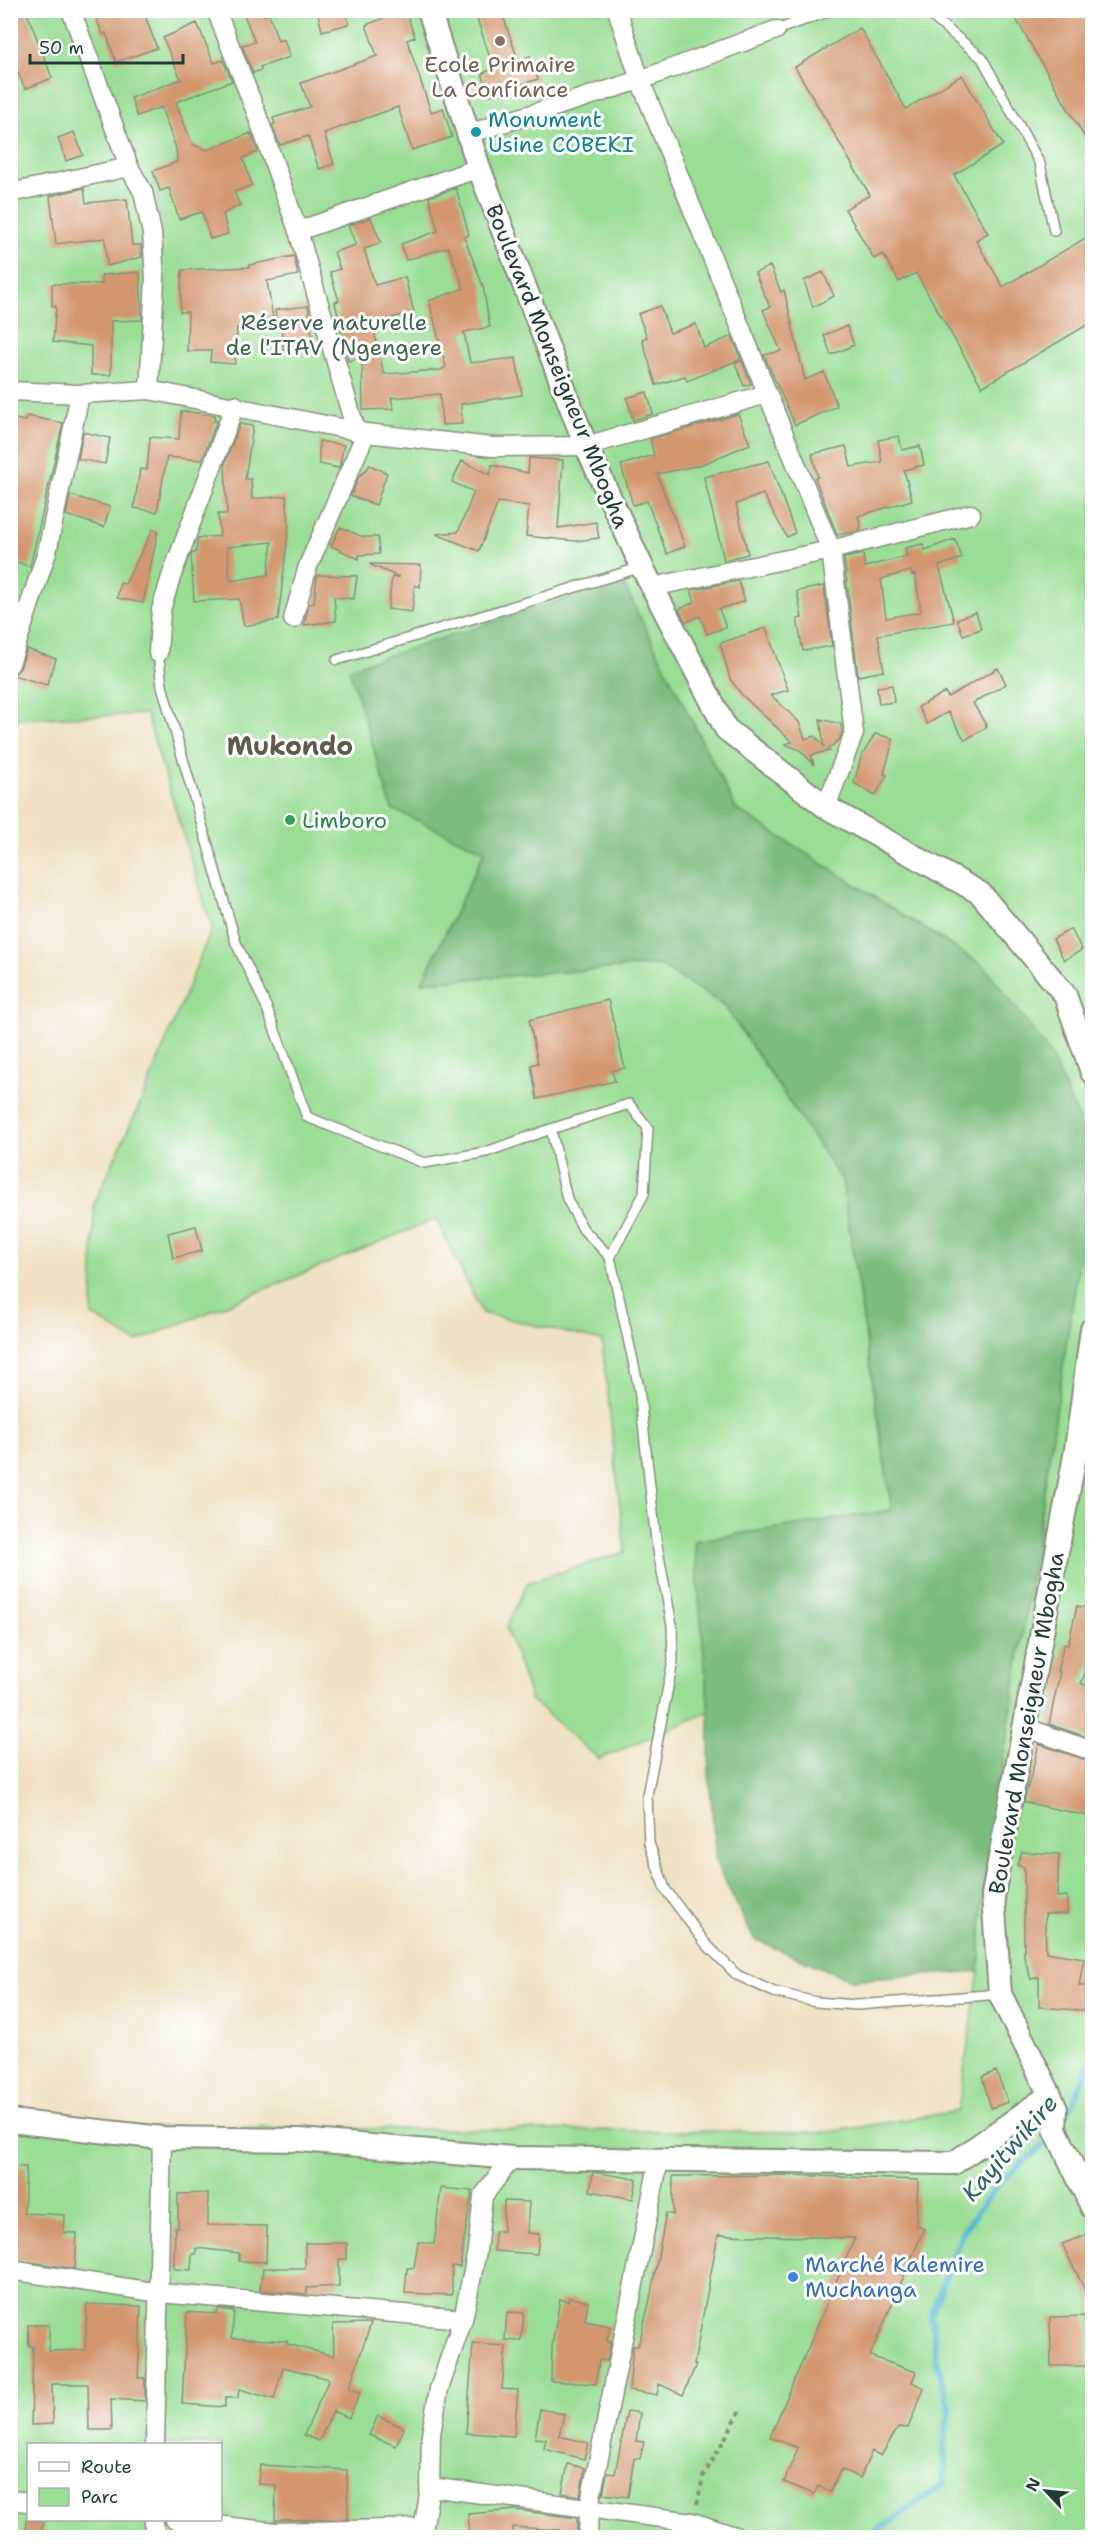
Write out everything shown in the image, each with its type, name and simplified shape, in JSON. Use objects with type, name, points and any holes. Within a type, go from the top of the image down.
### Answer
[{"type":"street","points":[[71,10],[129,167],[143,192],[152,233],[155,279],[149,390]]},
{"type":"street","points":[[216,10],[256,112],[298,231],[361,431],[308,566],[293,619]]},
{"type":"street","name":"Boulevard Monseigneur Mbogha","points":[[429,10],[479,168],[586,446],[642,567],[726,729],[826,807],[980,893],[1065,994],[1092,1072]]},
{"type":"street","points":[[617,10],[640,80],[831,550],[854,733],[826,807]]},
{"type":"street","points":[[468,134],[640,80],[776,30]]},
{"type":"street","points":[[10,193],[129,167]]},
{"type":"street","points":[[298,231],[479,168]]},
{"type":"street","points":[[10,391],[80,394],[149,390],[361,431],[492,447],[586,446],[768,394]]},
{"type":"street","points":[[10,664],[47,552],[80,394]]},
{"type":"street","points":[[158,653],[161,610],[171,577],[235,405]]},
{"type":"street","points":[[652,587],[831,550],[971,514]]},
{"type":"street","name":"Boulevard Monseigneur Mbogha","points":[[1092,1329],[1084,1450],[1024,1727],[993,1895],[1000,1994],[1054,2111],[1092,2207]]},
{"type":"street","points":[[1024,1727],[1092,1751]]},
{"type":"street","points":[[10,2121],[162,2138],[300,2140],[512,2158],[954,2163],[1054,2111]]},
{"type":"street","points":[[155,2443],[162,2138]]},
{"type":"street","points":[[183,2521],[276,2532],[422,2533],[430,2487],[431,2434],[439,2389],[463,2319],[477,2251],[483,2196],[512,2158]]},
{"type":"street","points":[[588,2538],[589,2507],[659,2160]]},
{"type":"street","points":[[10,2270],[160,2293],[463,2319]]},
{"type":"street","points":[[430,2487],[692,2522],[735,2536]]},
{"type":"street","points":[[10,2500],[27,2502]]},
{"type":"street","points":[[154,2521],[154,2538]]},
{"type":"lane","points":[[776,30],[833,10]]},
{"type":"lane","points":[[924,10],[982,58],[1041,164],[1054,231]]},
{"type":"lane","points":[[337,660],[642,567]]},
{"type":"lane","points":[[158,653],[162,686],[236,943],[266,1006],[307,1117],[424,1163],[486,1152],[629,1104],[648,1128],[644,1194],[610,1257]]},
{"type":"lane","points":[[551,1129],[567,1199],[583,1229],[610,1257],[639,1388],[656,1540],[672,1625],[673,1661],[647,1795],[649,1843],[665,1889],[705,1944],[737,1975],[774,1992],[816,2002],[858,2005],[1000,1994]]},
{"type":"path","points":[[692,2522],[703,2477],[741,2408]]},
{"type":"green space","name":"Réserve naturelle de l'ITAV (Ngengere","points":[[10,11],[1092,11],[1092,1150],[1050,1054],[985,967],[736,809],[622,582],[392,809],[485,850],[422,982],[659,965],[724,1005],[842,1180],[892,1511],[694,1541],[709,1712],[599,1759],[531,1700],[506,1627],[528,1582],[625,1552],[602,1341],[482,1313],[436,1219],[136,1342],[92,1315],[94,1204],[144,1095],[212,928],[146,714],[11,719]]},
{"type":"green space","points":[[622,581],[736,809],[985,967],[1050,1054],[1092,1150],[1092,1175],[983,1895],[979,1971],[851,1980],[754,1939],[716,1863],[709,1772],[709,1712],[694,1541],[892,1510],[842,1180],[724,1005],[659,965],[422,982],[485,851],[392,809],[349,668]]},
{"type":"green space","points":[[1092,1175],[1092,2537],[11,2538],[11,2126],[830,2132],[958,2111],[979,1971],[983,1895]]},
{"type":"building","points":[[10,10],[26,10],[52,78],[25,89],[10,53]]},
{"type":"building","points":[[93,10],[143,10],[157,48],[116,62],[106,33],[103,35]]},
{"type":"building","points":[[242,10],[263,10],[264,15],[269,14],[278,41],[284,39],[290,57],[260,67],[261,70],[253,73],[242,45],[255,42]]},
{"type":"building","points":[[317,10],[346,10],[349,24],[322,31]]},
{"type":"building","points":[[405,10],[415,37],[407,40],[431,112],[443,108],[452,137],[412,150],[398,107],[324,133],[334,164],[319,169],[308,136],[280,145],[272,125],[275,124],[273,118],[310,107],[301,83],[377,56],[366,25]]},
{"type":"building","points":[[474,10],[501,10],[518,60],[530,56],[538,79],[489,95],[482,73],[494,69]]},
{"type":"building","points":[[1011,10],[1092,10],[1092,150],[1056,88]]},
{"type":"building","points":[[197,23],[214,63],[223,60],[232,81],[176,102],[192,144],[207,150],[251,133],[258,152],[243,158],[252,185],[234,192],[240,205],[223,214],[228,234],[210,239],[202,212],[179,219],[169,188],[160,191],[153,171],[177,162],[176,148],[161,107],[137,116],[131,98],[181,79],[163,38]]},
{"type":"building","points":[[860,28],[906,109],[962,75],[1003,145],[954,175],[988,233],[976,240],[1003,287],[1092,234],[1092,322],[982,387],[916,273],[899,282],[883,254],[874,259],[845,209],[870,195],[795,67]]},
{"type":"building","points":[[74,132],[83,155],[66,161],[58,138]]},
{"type":"building","points":[[84,188],[86,203],[127,199],[132,245],[141,245],[142,257],[107,266],[105,238],[56,244],[50,196]]},
{"type":"building","points":[[456,188],[469,235],[464,237],[483,286],[490,327],[464,332],[470,363],[516,358],[522,395],[461,404],[462,424],[442,425],[440,394],[391,398],[394,409],[363,410],[362,357],[348,361],[335,302],[339,301],[330,272],[340,269],[334,252],[356,245],[348,225],[371,218],[381,243],[364,249],[375,285],[405,277],[414,312],[372,323],[384,374],[441,370],[446,367],[429,301],[464,288],[448,247],[406,260],[401,244],[438,231],[429,197]]},
{"type":"building","points":[[294,256],[298,275],[267,281],[273,318],[241,323],[242,327],[237,328],[235,364],[210,362],[211,351],[187,351],[188,312],[180,312],[182,270],[249,267],[249,265]]},
{"type":"building","points":[[770,266],[781,292],[784,290],[805,380],[824,372],[837,406],[795,425],[764,355],[781,351],[763,310],[770,307],[755,273]]},
{"type":"building","points":[[140,272],[142,320],[111,321],[111,375],[91,375],[91,346],[53,342],[56,306],[52,306],[52,284],[102,284],[101,275]]},
{"type":"building","points":[[823,272],[834,296],[813,307],[804,281]]},
{"type":"building","points":[[308,306],[314,349],[284,353],[281,327],[277,328],[275,310]]},
{"type":"building","points":[[660,306],[670,333],[696,324],[704,348],[732,336],[741,359],[687,381],[685,376],[656,385],[642,339],[647,337],[638,314]]},
{"type":"building","points":[[847,326],[854,345],[831,355],[824,335]]},
{"type":"building","points":[[742,361],[751,384],[744,386],[735,363]]},
{"type":"building","points":[[647,392],[653,414],[633,420],[627,398]]},
{"type":"building","points":[[181,411],[215,415],[214,421],[217,421],[202,460],[167,457],[157,512],[134,508],[140,469],[147,470],[150,437],[179,439]]},
{"type":"building","points":[[738,414],[750,444],[700,465],[657,474],[685,546],[667,554],[647,501],[633,505],[621,465],[654,455],[650,439]]},
{"type":"building","points":[[27,416],[63,423],[30,567],[10,559],[10,464],[15,440],[10,438],[10,418],[25,421]]},
{"type":"building","points":[[240,424],[253,426],[245,479],[251,479],[252,499],[286,496],[289,525],[278,620],[244,626],[239,599],[194,601],[191,554],[196,552],[198,538],[220,536],[218,514],[227,514],[225,463]],"holes":[[[272,542],[268,575],[230,581],[227,547]]]},
{"type":"building","points":[[83,432],[110,438],[105,464],[78,459]]},
{"type":"building","points":[[899,436],[902,450],[920,446],[924,465],[904,470],[912,500],[858,516],[861,526],[859,531],[837,535],[815,478],[818,477],[812,454],[846,446],[851,467],[882,462],[878,440]]},
{"type":"building","points":[[319,441],[344,445],[339,468],[319,464]]},
{"type":"building","points":[[529,458],[563,460],[558,528],[596,522],[599,538],[575,541],[526,536],[529,506],[498,502],[479,551],[436,534],[458,532],[474,492],[452,482],[462,461],[490,475],[492,465],[528,473]]},
{"type":"building","points":[[769,461],[795,533],[787,537],[763,494],[736,504],[748,554],[724,560],[704,477]]},
{"type":"building","points":[[370,465],[387,473],[376,505],[351,496],[358,478]]},
{"type":"building","points":[[70,495],[110,507],[104,527],[66,515]]},
{"type":"building","points":[[340,527],[363,537],[378,537],[379,554],[359,555],[359,559],[331,546]]},
{"type":"building","points":[[153,529],[158,531],[143,603],[117,598],[120,583],[125,584]]},
{"type":"building","points":[[955,539],[962,558],[939,566],[954,622],[878,635],[884,671],[858,676],[844,558],[863,554],[865,567],[907,556],[905,548],[923,544],[925,550]],"holes":[[[911,571],[912,575],[915,574],[921,612],[886,618],[881,579]]]},
{"type":"building","points":[[369,564],[421,565],[420,587],[415,585],[412,612],[388,609],[392,577],[399,577]]},
{"type":"building","points":[[317,575],[357,576],[354,599],[334,597],[336,621],[304,625],[309,604],[314,603]]},
{"type":"building","points":[[738,581],[745,601],[719,609],[726,627],[707,634],[700,616],[686,622],[679,609],[695,602],[691,590]]},
{"type":"building","points":[[824,586],[832,646],[803,651],[797,619],[802,618],[797,591]]},
{"type":"building","points":[[976,612],[981,629],[963,635],[957,619]]},
{"type":"building","points":[[766,628],[788,690],[771,695],[799,722],[805,739],[815,736],[824,746],[820,719],[841,724],[842,732],[839,740],[828,749],[830,751],[811,755],[814,765],[800,750],[785,744],[792,742],[742,695],[730,679],[720,643]]},
{"type":"building","points":[[27,649],[56,659],[47,685],[13,675],[20,668]]},
{"type":"building","points":[[998,668],[1006,684],[973,703],[987,727],[965,740],[948,712],[927,724],[918,707],[945,692],[948,697]]},
{"type":"building","points":[[892,685],[894,702],[879,704],[877,687]]},
{"type":"building","points":[[875,734],[892,738],[892,745],[884,774],[887,775],[875,796],[854,783],[861,757]]},
{"type":"building","points":[[1071,929],[1082,950],[1064,960],[1053,939]]},
{"type":"building","points":[[608,1000],[625,1068],[612,1071],[615,1081],[537,1099],[531,1065],[538,1063],[529,1020]]},
{"type":"building","points":[[196,1226],[202,1251],[173,1258],[168,1233]]},
{"type":"building","points":[[1077,1606],[1092,1609],[1092,1658],[1081,1683],[1092,1688],[1092,1739],[1049,1724],[1060,1672],[1057,1671],[1064,1644],[1068,1645]]},
{"type":"building","points":[[1039,1744],[1092,1762],[1092,1817],[1024,1802]]},
{"type":"building","points":[[1022,1852],[1059,1854],[1057,1897],[1067,1896],[1067,1914],[1045,1914],[1046,1952],[1084,1958],[1079,1986],[1092,1986],[1091,2011],[1039,2007],[1039,1977],[1031,1979],[1024,1957],[1024,1867],[1017,1865]]},
{"type":"building","points":[[996,2071],[1008,2102],[991,2108],[982,2077]]},
{"type":"building","points":[[10,2167],[26,2167],[24,2213],[65,2215],[64,2233],[77,2233],[75,2269],[10,2259]]},
{"type":"building","points":[[593,2172],[637,2179],[633,2199],[590,2191]]},
{"type":"building","points":[[792,2175],[918,2180],[916,2225],[924,2229],[870,2356],[916,2372],[912,2382],[924,2388],[908,2428],[898,2427],[881,2456],[872,2451],[860,2478],[841,2469],[830,2492],[818,2486],[814,2494],[784,2482],[798,2448],[770,2437],[855,2238],[718,2235],[694,2364],[696,2365],[683,2395],[659,2384],[657,2395],[629,2390],[633,2346],[638,2346],[649,2304],[666,2213],[673,2215],[673,2176]]},
{"type":"building","points":[[441,2188],[472,2191],[460,2267],[452,2266],[452,2295],[405,2293],[407,2268],[414,2268],[418,2242],[434,2244]]},
{"type":"building","points":[[208,2193],[208,2225],[267,2226],[266,2262],[239,2261],[239,2253],[196,2248],[196,2254],[192,2254],[191,2270],[174,2269],[178,2194]]},
{"type":"building","points":[[504,2201],[529,2202],[527,2233],[539,2234],[537,2254],[494,2251],[495,2231],[503,2231]]},
{"type":"building","points":[[1087,2235],[1092,2246],[1092,2304],[1062,2244]]},
{"type":"building","points":[[305,2243],[347,2243],[347,2259],[339,2259],[339,2286],[307,2288],[307,2294],[260,2290],[263,2268],[305,2268]]},
{"type":"building","points":[[569,2297],[588,2302],[585,2321],[610,2326],[607,2341],[611,2342],[607,2361],[599,2360],[596,2384],[551,2381],[552,2347],[560,2299],[568,2301]]},
{"type":"building","points":[[87,2304],[141,2306],[138,2378],[145,2378],[145,2401],[111,2399],[112,2430],[89,2430],[88,2384],[52,2384],[53,2424],[31,2425],[33,2346],[29,2346],[28,2325],[49,2325],[49,2351],[85,2350]]},
{"type":"building","points":[[218,2309],[234,2311],[232,2338],[287,2341],[287,2344],[334,2356],[333,2324],[371,2323],[349,2388],[360,2393],[349,2418],[333,2411],[319,2441],[304,2435],[329,2379],[283,2367],[274,2399],[239,2389],[238,2398],[225,2398],[225,2407],[182,2404],[187,2312],[217,2314]]},
{"type":"building","points":[[507,2312],[524,2313],[521,2341],[505,2340]]},
{"type":"building","points":[[1087,2316],[1088,2366],[1051,2366],[1050,2317]]},
{"type":"building","points":[[473,2344],[506,2346],[502,2389],[518,2390],[514,2436],[466,2433]]},
{"type":"building","points":[[540,2409],[564,2414],[559,2436],[588,2443],[584,2459],[544,2449],[546,2439],[535,2438]]},
{"type":"building","points":[[627,2411],[640,2413],[636,2441],[644,2442],[640,2459],[634,2458],[628,2497],[603,2494],[607,2473],[615,2474]]},
{"type":"building","points":[[378,2416],[404,2428],[396,2446],[369,2435]]},
{"type":"building","points":[[568,2464],[585,2468],[580,2496],[562,2493]]},
{"type":"building","points":[[260,2465],[347,2470],[348,2519],[275,2520],[276,2485],[258,2484]]},
{"type":"building","points":[[515,2510],[577,2518],[577,2538],[558,2538],[559,2530],[512,2527],[513,2538],[470,2538],[468,2514]]},
{"type":"building","points":[[26,2520],[43,2521],[42,2538],[25,2538]]},
{"type":"waterway","name":"Kayitwikire","points":[[1063,2119],[1072,2106],[1092,2058]]},
{"type":"waterway","name":"Kayitwikire","points":[[867,2538],[944,2484],[945,2432],[950,2409],[936,2358],[931,2315],[963,2231],[1000,2182],[1040,2148],[1051,2134]]},
{"type":"place","name":"Ecole Primaire La Confiance","points":[[500,41]]},
{"type":"place","name":"Monument Usine COBEKI","points":[[476,132]]},
{"type":"place","name":"Limboro","points":[[290,820]]},
{"type":"place","name":"Marché Kalemire Muchanga","points":[[793,2277]]},
{"type":"district","name":"Mukondo","points":[[290,746]]}]
